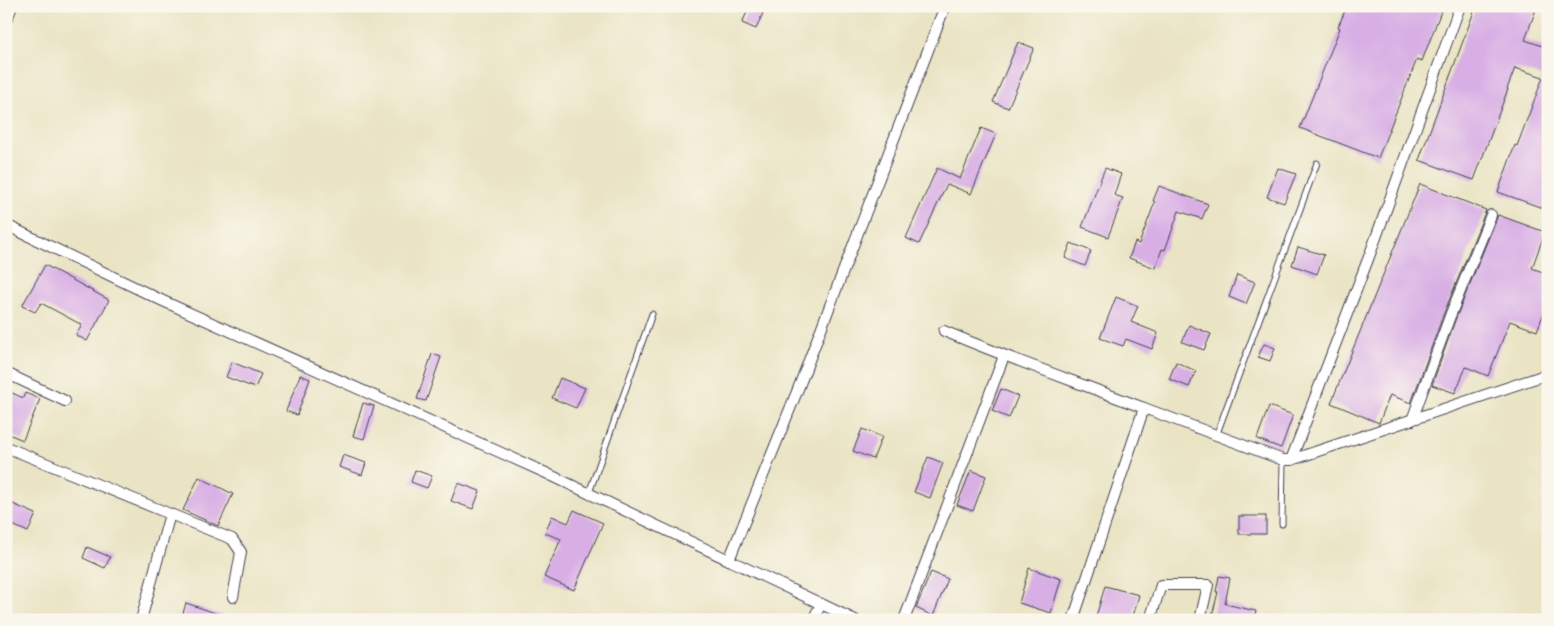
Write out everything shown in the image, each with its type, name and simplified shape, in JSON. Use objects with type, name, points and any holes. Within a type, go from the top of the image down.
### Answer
[{"type":"street","points":[[6,19],[11,6]]},
{"type":"street","points":[[729,560],[798,389],[945,6]]},
{"type":"street","points":[[1287,460],[1370,254],[1460,6]]},
{"type":"street","points":[[1412,420],[1490,215]]},
{"type":"street","points":[[6,225],[163,301],[589,493],[855,620]]},
{"type":"street","points":[[944,331],[1004,356],[1216,436],[1287,460],[1548,374]]},
{"type":"street","points":[[904,620],[1004,356]]},
{"type":"street","points":[[6,373],[66,401]]},
{"type":"street","points":[[1074,620],[1144,408]]},
{"type":"street","points":[[6,446],[232,539],[241,552],[233,597]]},
{"type":"street","points":[[141,620],[170,514]]},
{"type":"street","points":[[1150,620],[1162,585],[1208,585],[1200,620]]},
{"type":"street","points":[[813,620],[820,604]]},
{"type":"lane","points":[[1216,436],[1317,163]]},
{"type":"lane","points":[[589,493],[652,314]]},
{"type":"lane","points":[[1282,524],[1287,460]]},
{"type":"building","points":[[1347,6],[1443,6],[1422,61],[1417,59],[1378,158],[1300,128]]},
{"type":"building","points":[[1476,6],[1537,6],[1525,40],[1548,48],[1548,210],[1498,192],[1543,77],[1515,68],[1474,180],[1419,160]]},
{"type":"building","points":[[749,8],[763,13],[756,29],[742,23]]},
{"type":"building","points":[[1018,42],[1034,48],[1008,108],[993,102]]},
{"type":"building","points":[[981,128],[996,134],[971,194],[947,184],[919,244],[906,238],[937,168],[960,179]]},
{"type":"building","points":[[1105,168],[1121,174],[1114,195],[1123,198],[1108,237],[1082,227]]},
{"type":"building","points":[[1278,168],[1296,174],[1284,203],[1267,197]]},
{"type":"building","points":[[1420,184],[1486,210],[1444,313],[1411,403],[1390,395],[1379,423],[1331,403]]},
{"type":"building","points":[[1159,186],[1208,204],[1202,219],[1179,211],[1165,250],[1162,249],[1155,268],[1129,258],[1135,242],[1139,244]]},
{"type":"building","points":[[1498,215],[1545,232],[1532,268],[1548,274],[1548,302],[1537,331],[1510,321],[1488,376],[1466,367],[1455,393],[1432,385],[1456,318]]},
{"type":"building","points":[[1071,243],[1091,251],[1085,266],[1065,258]]},
{"type":"building","points":[[1298,247],[1324,255],[1317,274],[1292,265]]},
{"type":"building","points":[[45,265],[109,300],[87,341],[76,335],[82,325],[41,303],[35,312],[22,306]]},
{"type":"building","points":[[1237,275],[1255,282],[1246,304],[1229,297]]},
{"type":"building","points":[[1116,297],[1138,306],[1131,322],[1158,333],[1152,349],[1126,339],[1123,346],[1100,338]]},
{"type":"building","points":[[1189,325],[1211,334],[1204,350],[1182,342]]},
{"type":"building","points":[[1264,344],[1275,348],[1270,361],[1258,357]]},
{"type":"building","points":[[432,354],[441,357],[426,401],[417,399]]},
{"type":"building","points":[[232,362],[261,374],[255,388],[226,377]]},
{"type":"building","points":[[1176,362],[1196,371],[1189,387],[1169,379]]},
{"type":"building","points":[[300,375],[310,379],[297,415],[286,411]]},
{"type":"building","points":[[560,378],[585,388],[576,408],[552,398]]},
{"type":"building","points":[[1001,389],[1018,396],[1009,418],[992,411]]},
{"type":"building","points":[[6,390],[23,398],[25,393],[40,399],[23,440],[6,433]]},
{"type":"building","points":[[363,403],[374,406],[364,439],[353,436]]},
{"type":"building","points":[[1269,406],[1293,415],[1281,448],[1257,439]]},
{"type":"building","points":[[862,429],[882,437],[873,459],[853,451]]},
{"type":"building","points":[[343,455],[366,463],[362,475],[339,467]]},
{"type":"building","points":[[928,457],[943,463],[930,498],[914,492]]},
{"type":"building","points":[[415,470],[432,476],[427,488],[411,482]]},
{"type":"building","points":[[971,470],[986,476],[973,511],[957,505]]},
{"type":"building","points":[[199,477],[233,494],[218,526],[183,510]]},
{"type":"building","points":[[458,483],[480,491],[473,509],[451,501]]},
{"type":"building","points":[[6,501],[36,514],[28,532],[6,522]]},
{"type":"building","points":[[574,510],[603,523],[574,590],[544,577],[561,539],[545,533],[552,516],[568,523]]},
{"type":"building","points":[[1239,516],[1266,516],[1266,534],[1239,534]]},
{"type":"building","points":[[87,547],[110,557],[105,568],[83,558]]},
{"type":"building","points":[[1029,568],[1061,579],[1051,613],[1019,603]]},
{"type":"building","points":[[931,572],[948,579],[933,616],[916,608]]},
{"type":"building","points":[[1219,576],[1230,578],[1225,604],[1256,611],[1254,620],[1211,620],[1218,592],[1216,592]]},
{"type":"building","points":[[1105,586],[1139,595],[1132,620],[1095,620]]},
{"type":"building","points":[[186,603],[230,618],[230,620],[181,620]]}]
